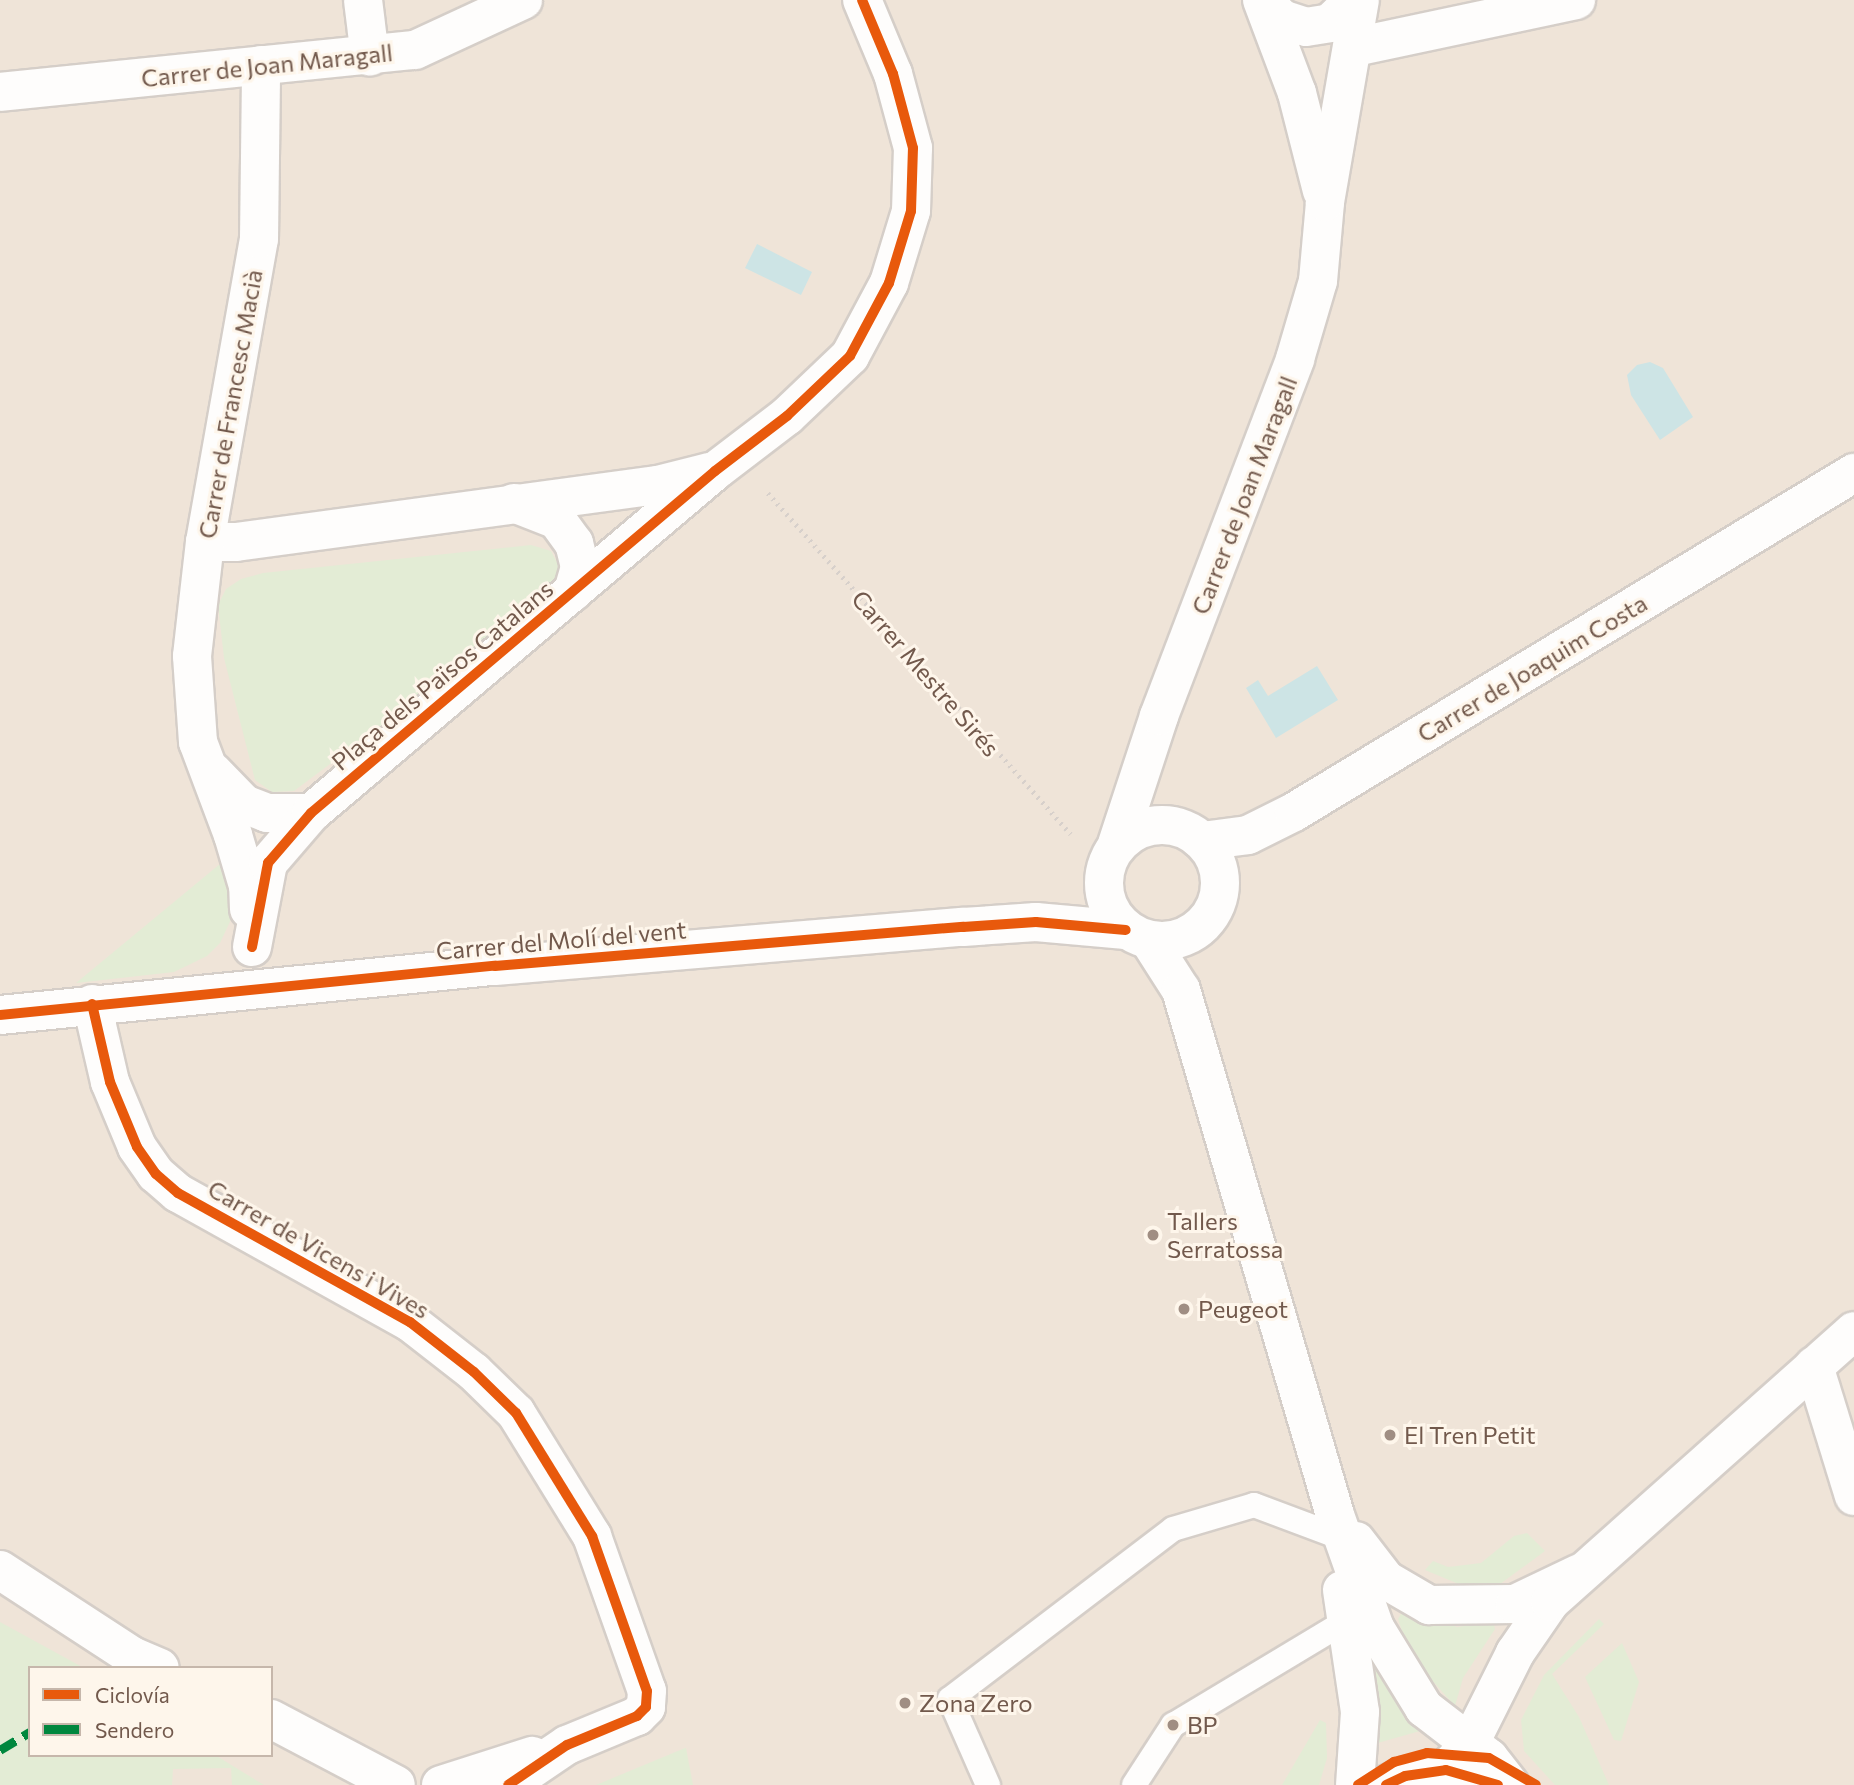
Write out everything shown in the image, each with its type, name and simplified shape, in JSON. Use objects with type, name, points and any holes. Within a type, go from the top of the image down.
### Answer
[{"type":"street","points":[[363,0],[370,57]]},
{"type":"street","name":"Carrer de Joan Maragall","points":[[0,92],[261,65],[370,57],[415,50],[523,0]]},
{"type":"street","points":[[715,471],[787,416],[850,356],[889,283],[911,211],[913,148],[893,75],[862,0]]},
{"type":"street","points":[[1263,0],[1282,19],[1306,27],[1330,23],[1354,0]]},
{"type":"street","name":"Carrer de Joan Maragall","points":[[1263,0],[1297,93],[1325,202]]},
{"type":"street","name":"Carrer de Joan Maragall","points":[[1117,844],[1140,782],[1159,716],[1296,359],[1318,281],[1325,202],[1355,47],[1360,0]]},
{"type":"street","points":[[1355,47],[1576,0]]},
{"type":"street","name":"Carrer de Francesc Macià","points":[[250,989],[252,947],[248,886],[198,742],[192,656],[205,542],[259,239],[261,65]]},
{"type":"street","name":"Plaça dels Països Catalans","points":[[205,542],[236,542],[658,485],[715,471]]},
{"type":"street","name":"Plaça dels Països Catalans","points":[[252,947],[268,863],[311,813],[715,471]]},
{"type":"street","name":"Carrer de Joaquim Costa","points":[[1202,841],[1248,835],[1294,812],[1854,473]]},
{"type":"street","name":"Plaça dels Països Catalans","points":[[514,503],[557,520],[574,543],[580,567],[573,592]]},
{"type":"street","name":"Carrer de Francesc Macià","points":[[198,742],[215,775],[244,804],[267,813],[311,813]]},
{"type":"street","points":[[1140,782],[1159,824]]},
{"type":"street","points":[[1181,990],[1201,926],[1213,910],[1220,877],[1202,841],[1179,827],[1159,824],[1133,832],[1117,844],[1103,880],[1106,901],[1181,990],[1336,1526],[1375,1628],[1402,1677],[1458,1756],[1498,1785]]},
{"type":"street","name":"Carrer del Molí del vent","points":[[1036,922],[1103,880]]},
{"type":"street","name":"Carrer del Molí del vent","points":[[0,1015],[250,989],[1036,922],[1137,935]]},
{"type":"street","points":[[1137,935],[1169,942],[1201,926]]},
{"type":"street","name":"Carrer de Vicens i Vives","points":[[92,1004],[110,1082],[137,1147],[156,1174],[178,1193],[410,1322],[474,1372],[516,1413],[592,1536],[647,1691],[646,1707],[637,1716],[567,1745],[508,1785]]},
{"type":"street","points":[[1458,1756],[1515,1653],[1550,1602],[1854,1331]]},
{"type":"street","points":[[1814,1366],[1854,1496]]},
{"type":"street","points":[[1336,1526],[1385,1580],[1429,1605],[1515,1604],[1581,1572]]},
{"type":"street","points":[[1336,1526],[1360,1712],[1355,1785]]},
{"type":"street","points":[[0,1570],[132,1656],[155,1666]]},
{"type":"street","points":[[273,1719],[384,1781]]},
{"type":"street","points":[[441,1785],[567,1745]]},
{"type":"street","points":[[1386,1785],[1458,1756],[1489,1758],[1510,1785]]},
{"type":"lane","points":[[988,1785],[950,1699],[1173,1529],[1254,1505],[1336,1526]]},
{"type":"lane","points":[[1134,1785],[1173,1725],[1348,1620]]},
{"type":"shaded area","points":[[0,0],[1854,0],[1854,1785],[0,1785]]},
{"type":"shaded area","points":[[757,244],[812,272],[801,295],[745,268]]},
{"type":"shaded area","points":[[1650,362],[1663,368],[1693,417],[1660,440],[1631,395],[1627,375],[1637,365]]},
{"type":"shaded area","points":[[1317,666],[1338,700],[1276,738],[1246,688],[1258,680],[1268,696]]},
{"type":"green space","points":[[531,545],[551,551],[560,568],[557,578],[547,587],[406,707],[294,791],[272,792],[255,780],[224,658],[218,605],[226,589],[241,579],[263,573]]},
{"type":"green space","points":[[226,859],[234,913],[220,943],[207,956],[174,972],[76,983]]},
{"type":"green space","points":[[1527,1533],[1545,1551],[1500,1584],[1466,1587],[1425,1570],[1433,1561],[1448,1567],[1481,1563],[1514,1536]]},
{"type":"green space","points":[[1405,1607],[1457,1627],[1493,1622],[1495,1629],[1463,1678],[1455,1706],[1411,1657],[1398,1619]]},
{"type":"green space","points":[[1599,1619],[1604,1624],[1552,1674],[1579,1717],[1609,1785],[1555,1785],[1524,1751],[1521,1720],[1544,1675]]},
{"type":"green space","points":[[0,1622],[80,1666],[28,1666],[28,1757],[218,1757],[264,1785],[232,1785],[231,1768],[173,1769],[172,1785],[0,1785]]},
{"type":"green space","points":[[1622,1643],[1639,1682],[1621,1741],[1614,1740],[1585,1677]]},
{"type":"green space","points":[[1373,1663],[1394,1699],[1420,1731],[1374,1744]]},
{"type":"green space","points":[[1320,1720],[1326,1723],[1327,1758],[1319,1785],[1282,1785]]},
{"type":"green space","points":[[685,1748],[693,1785],[596,1785]]},
{"type":"marked path","points":[[0,1750],[28,1733]]},
{"type":"cycle path","points":[[252,947],[268,863],[311,813],[715,471],[787,416],[850,356],[889,283],[911,211],[913,148],[893,74],[862,0]]},
{"type":"cycle path","points":[[0,1015],[495,966],[963,927],[1036,922],[1126,930]]},
{"type":"cycle path","points":[[92,1004],[110,1082],[137,1147],[156,1174],[178,1193],[410,1322],[474,1372],[516,1413],[592,1536],[647,1691],[646,1707],[637,1716],[567,1745],[508,1785]]},
{"type":"cycle path","points":[[1358,1785],[1394,1762],[1427,1753],[1489,1758],[1536,1785]]},
{"type":"cycle path","points":[[1386,1785],[1405,1776],[1446,1770],[1498,1785]]},
{"type":"place","name":"Tallers Serratossa","points":[[1153,1235]]},
{"type":"place","name":"Peugeot","points":[[1184,1309]]},
{"type":"place","name":"El Tren Petit","points":[[1390,1435]]},
{"type":"place","name":"Zona Zero","points":[[905,1703]]},
{"type":"place","name":"BP","points":[[1173,1725]]}]
